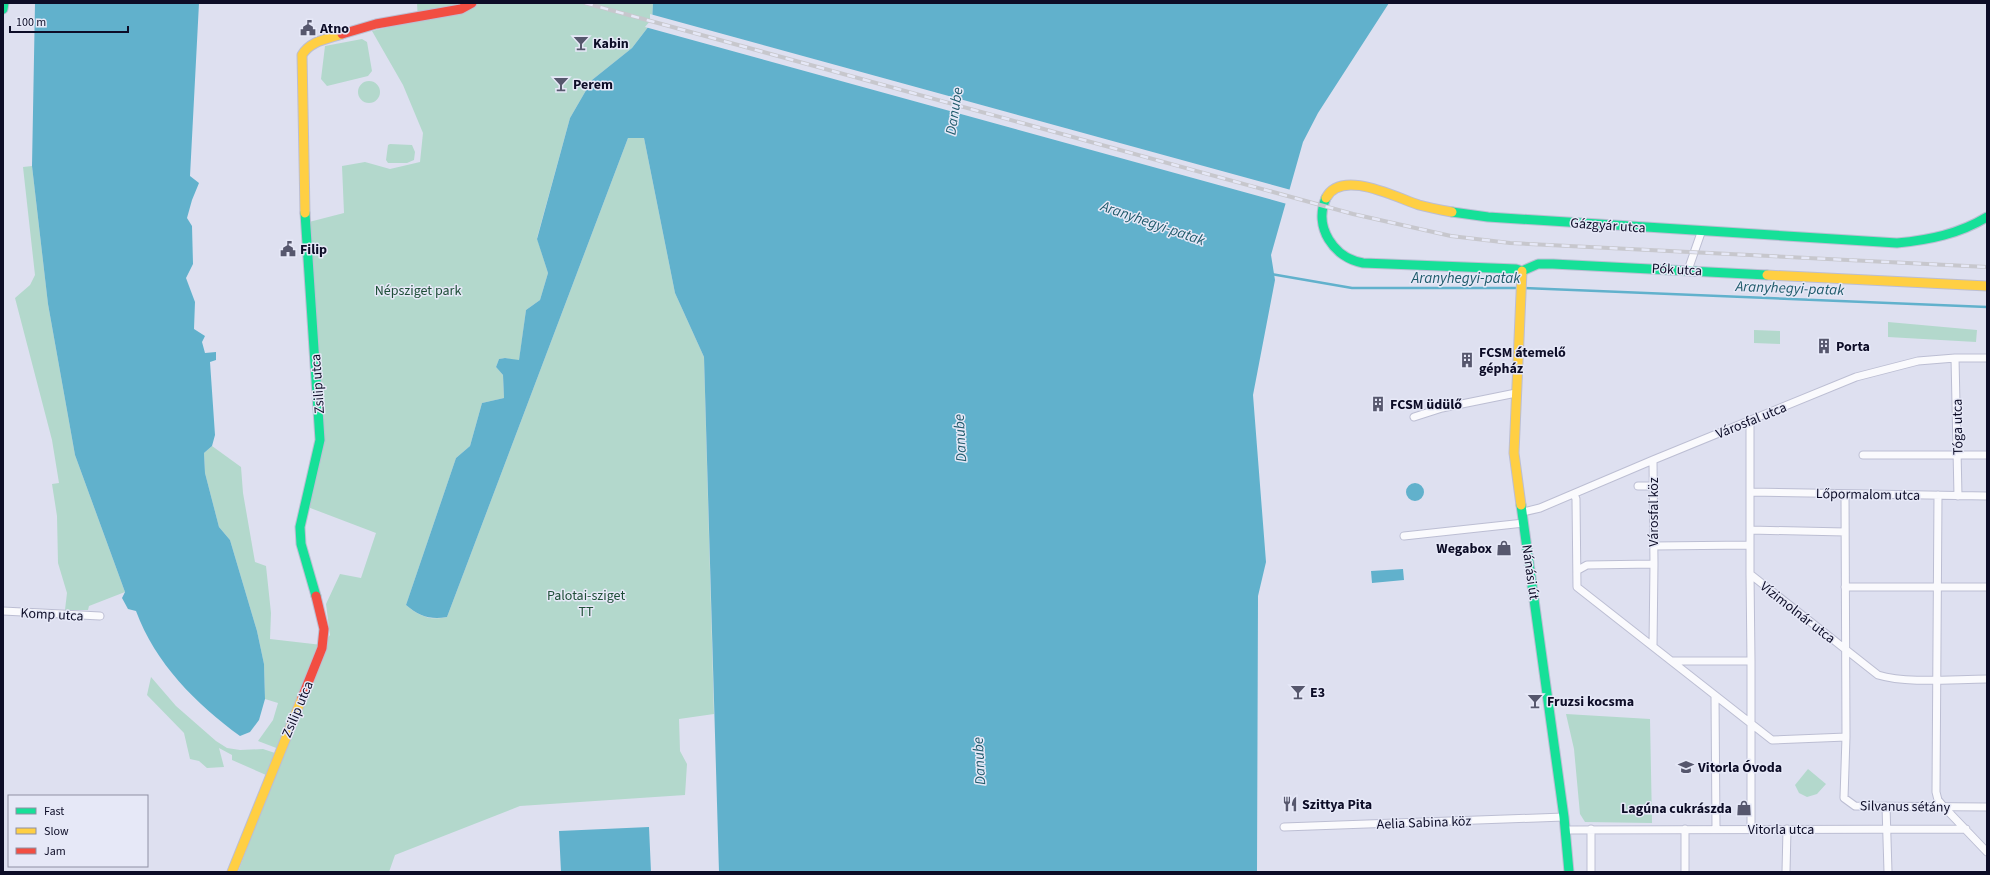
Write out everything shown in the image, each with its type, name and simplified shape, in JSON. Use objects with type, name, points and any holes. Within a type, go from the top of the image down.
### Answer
[{"type":"street","points":[[3,9],[4,3]]},
{"type":"street","name":"Zsilip utca","points":[[232,872],[282,745],[316,666],[323,642],[324,629],[322,618],[301,544],[300,527],[320,440],[305,231],[302,148],[302,55],[306,48],[316,42],[376,24],[461,9],[472,3]]},
{"type":"street","name":"Gázgyár utca","points":[[1368,264],[1350,261],[1335,250],[1326,236],[1322,224],[1321,211],[1328,193],[1334,188],[1344,185],[1359,185],[1427,207],[1488,217],[1897,243],[1930,240],[1962,232],[1987,217]]},
{"type":"street","points":[[1688,270],[1702,230]]},
{"type":"street","name":"Pók utca","points":[[1368,264],[1516,269],[1521,273],[1538,264],[1553,264],[1987,286]]},
{"type":"street","name":"Nánási út","points":[[1521,273],[1514,453],[1566,830],[1569,872]]},
{"type":"street","name":"Városfal utca","points":[[1523,512],[1540,508],[1856,377],[1918,361],[1955,358],[1987,358]]},
{"type":"street","name":"Tóga utca","points":[[1955,358],[1958,496]]},
{"type":"street","points":[[1414,417],[1442,408],[1516,393]]},
{"type":"street","name":"Vízimolnár utca","points":[[1750,421],[1751,661]]},
{"type":"street","points":[[1863,455],[1987,454]]},
{"type":"street","name":"Városfal köz","points":[[1653,460],[1654,564]]},
{"type":"street","points":[[1638,486],[1653,486]]},
{"type":"street","name":"Lőpormalom utca","points":[[1750,492],[1987,496]]},
{"type":"street","points":[[1574,494],[1576,499],[1577,587],[1772,740],[1846,737]]},
{"type":"street","points":[[1845,494],[1846,649]]},
{"type":"street","points":[[1938,495],[1936,792],[1938,800],[1943,806],[1987,852]]},
{"type":"street","points":[[1404,536],[1524,523]]},
{"type":"street","points":[[1750,530],[1845,532]]},
{"type":"street","points":[[1654,546],[1750,545]]},
{"type":"street","points":[[1578,570],[1588,565],[1654,564],[1653,646]]},
{"type":"street","name":"Vízimolnár utca","points":[[1750,574],[1878,674],[1888,678],[1906,679],[1987,679]]},
{"type":"street","points":[[1845,587],[1987,587]]},
{"type":"street","name":"Komp utca","points":[[3,611],[100,616]]},
{"type":"street","name":"Vízimolnár utca","points":[[1846,649],[1846,737]]},
{"type":"street","points":[[1672,661],[1751,661],[1751,829]]},
{"type":"street","points":[[1715,696],[1716,829]]},
{"type":"street","name":"Silvanus sétány","points":[[1846,737],[1844,798],[1855,806],[1987,807]]},
{"type":"street","points":[[1886,806],[1888,872]]},
{"type":"street","name":"Aelia Sabina köz","points":[[1284,827],[1564,817]]},
{"type":"street","points":[[1591,829],[1591,872]]},
{"type":"street","points":[[1685,829],[1685,872]]},
{"type":"street","points":[[1786,872],[1787,829]]},
{"type":"street","name":"Vitorla utca","points":[[1566,830],[1966,829]]},
{"type":"green space","points":[[417,3],[653,3],[652,22],[632,48],[592,80],[570,118],[537,238],[548,273],[540,300],[526,310],[519,361],[505,358],[499,359],[496,367],[503,375],[504,398],[482,403],[470,446],[456,458],[406,605],[425,617],[447,617],[628,138],[644,138],[675,293],[704,357],[714,714],[679,719],[680,751],[687,764],[685,795],[520,806],[395,855],[389,872],[238,872],[273,778],[232,760],[232,755],[219,748],[224,767],[207,768],[199,761],[190,759],[184,733],[147,695],[151,677],[176,706],[216,741],[227,748],[240,750],[263,749],[278,754],[279,749],[258,741],[273,720],[278,703],[265,699],[264,664],[257,631],[230,540],[219,527],[205,473],[204,453],[212,446],[241,467],[243,493],[255,562],[266,566],[271,613],[270,639],[322,645],[330,635],[326,604],[340,574],[361,578],[376,533],[305,506],[320,440],[311,307],[309,222],[344,213],[342,166],[365,162],[390,169],[420,162],[423,133],[403,85],[372,31],[418,20]]},
{"type":"green space","points":[[362,39],[367,42],[372,71],[368,76],[327,86],[321,79],[325,46]]},
{"type":"green space","points":[[369,81],[377,84],[380,92],[377,100],[369,103],[361,100],[358,92],[361,84]]},
{"type":"green space","points":[[388,145],[412,145],[415,152],[414,160],[407,163],[388,163],[386,160]]},
{"type":"green space","points":[[32,166],[48,304],[75,455],[125,592],[89,606],[88,610],[65,610],[67,593],[58,563],[57,516],[52,484],[59,483],[52,440],[15,298],[30,285],[35,275],[23,167]]},
{"type":"green space","points":[[1888,322],[1977,330],[1976,342],[1888,337]]},
{"type":"green space","points":[[1754,330],[1780,331],[1780,344],[1754,343]]},
{"type":"green space","points":[[1566,714],[1650,719],[1652,823],[1585,822],[1580,814],[1574,749]]},
{"type":"green space","points":[[1808,769],[1826,784],[1817,794],[1807,797],[1799,793],[1795,785]]},
{"type":"water","points":[[35,3],[199,3],[190,176],[199,183],[187,218],[192,226],[193,264],[186,278],[195,302],[194,329],[205,336],[202,342],[205,353],[216,352],[216,360],[210,362],[215,435],[212,446],[204,453],[205,473],[219,527],[230,540],[257,631],[264,664],[265,699],[259,720],[250,732],[240,736],[208,710],[179,681],[154,648],[136,611],[128,609],[122,598],[125,592],[75,455],[48,304],[32,166]]},
{"type":"water","name":"Danube","points":[[653,3],[1389,3],[1318,113],[1303,142],[1271,255],[1275,280],[1253,395],[1266,562],[1258,596],[1257,872],[719,872],[704,357],[675,293],[644,138],[628,138],[447,617],[435,618],[425,616],[406,605],[456,458],[470,446],[482,403],[504,398],[503,375],[496,367],[499,359],[505,358],[519,360],[526,310],[540,300],[548,273],[537,239],[570,118],[592,80],[632,48],[652,22]]},
{"type":"water","points":[[1415,483],[1421,486],[1424,492],[1421,498],[1415,501],[1409,498],[1406,492],[1409,486]]},
{"type":"water","points":[[1403,569],[1404,580],[1372,583],[1371,571]]},
{"type":"water","points":[[649,827],[651,872],[561,872],[559,831]]},
{"type":"pier","points":[[650,14],[1291,190],[1287,204],[645,27],[650,21]]},
{"type":"waterway","name":"Aranyhegyi-patak","points":[[1271,274],[1352,288],[1519,288]]},
{"type":"waterway","name":"Aranyhegyi-patak","points":[[1524,288],[1987,307]]},
{"type":"railway","points":[[585,3],[1353,214],[1451,236],[1510,243],[1987,267]]},
{"type":"traffic: fast","points":[[3,9],[4,3]]},
{"type":"traffic: fast","points":[[1326,198],[1322,220],[1324,230],[1329,240],[1343,255],[1363,263],[1516,269],[1522,271],[1538,264],[1553,264],[1767,275]]},
{"type":"traffic: fast","points":[[1452,212],[1488,217],[1897,243],[1921,240],[1955,232],[1987,217]]},
{"type":"traffic: fast","points":[[305,213],[320,440],[300,527],[301,544],[316,596]]},
{"type":"traffic: fast","points":[[1521,505],[1564,817],[1569,872]]},
{"type":"traffic: slow","points":[[305,213],[302,55],[305,50],[314,44],[342,34]]},
{"type":"traffic: slow","points":[[1326,198],[1333,189],[1344,185],[1356,185],[1384,192],[1419,205],[1452,212]]},
{"type":"traffic: slow","points":[[1521,505],[1514,453],[1522,271]]},
{"type":"traffic: slow","points":[[1767,275],[1987,286]]},
{"type":"traffic: slow","points":[[232,872],[302,698]]},
{"type":"traffic: jam","points":[[342,34],[376,24],[461,9],[472,3]]},
{"type":"traffic: jam","points":[[302,698],[322,648],[324,629],[316,596]]},
{"type":"place","name":"Atno","points":[[308,28]]},
{"type":"place","name":"Kabin","points":[[581,43]]},
{"type":"place","name":"Perem","points":[[561,84]]},
{"type":"place","name":"Filip","points":[[288,249]]},
{"type":"place","name":"Porta","points":[[1824,346]]},
{"type":"place","name":"FCSM átemelő gépház","points":[[1467,360]]},
{"type":"place","name":"FCSM üdülő","points":[[1378,404]]},
{"type":"place","name":"Wegabox","points":[[1504,548]]},
{"type":"place","name":"E3","points":[[1298,692]]},
{"type":"place","name":"Fruzsi kocsma","points":[[1535,701]]},
{"type":"place","name":"Vitorla Óvoda","points":[[1686,767]]},
{"type":"place","name":"Szittya Pita","points":[[1290,804]]},
{"type":"place","name":"Lagúna cukrászda","points":[[1744,808]]},
{"type":"park label","name":"Népsziget park","points":[[418,290]]},
{"type":"park label","name":"Palotai-sziget TT","points":[[586,604]]}]
